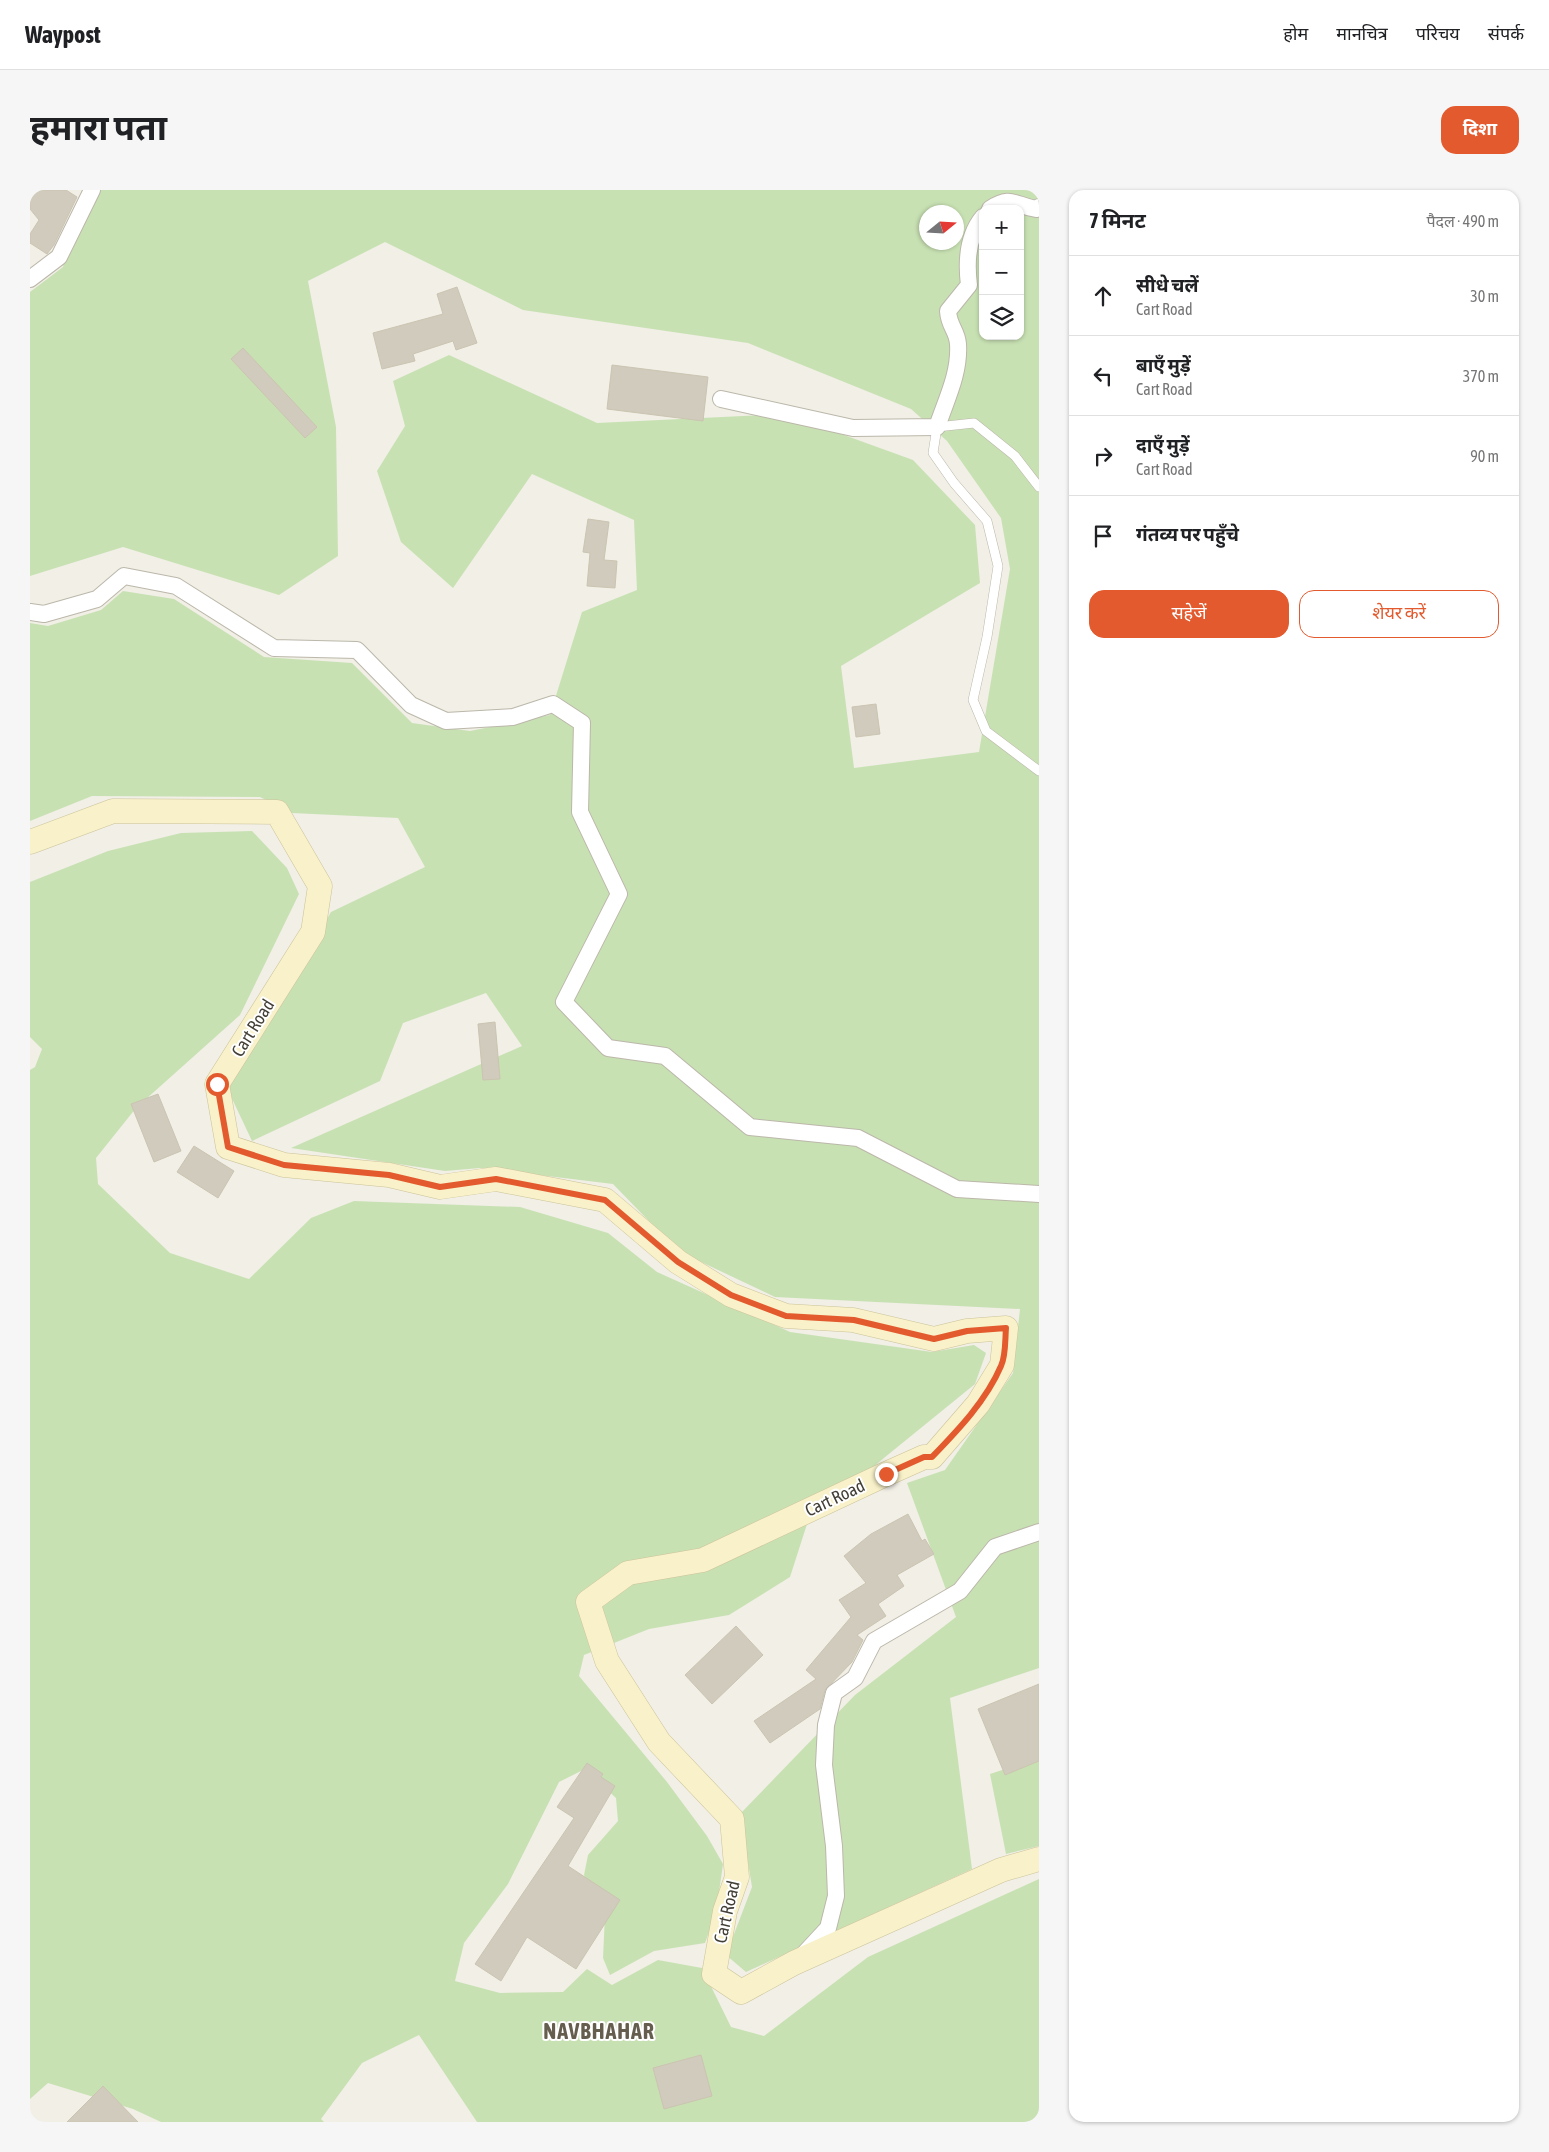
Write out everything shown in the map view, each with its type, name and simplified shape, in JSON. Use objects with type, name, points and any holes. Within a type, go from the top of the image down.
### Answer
[{"type":"main road","name":"Cart Road","points":[[30,842],[113,812],[276,812],[320,886],[313,932],[217,1084],[228,1147],[284,1165],[389,1175],[440,1187],[496,1179],[605,1200],[678,1262],[731,1295],[786,1316],[854,1320],[934,1339],[967,1331],[1006,1328],[1002,1365],[978,1404],[932,1457],[924,1457],[886,1474],[703,1560],[628,1573],[588,1602],[607,1661],[660,1742],[732,1819],[737,1877],[725,1911],[714,1974],[741,1992],[794,1964],[1001,1870],[1039,1859]]},
{"type":"street","points":[[30,279],[59,257],[92,190]]},
{"type":"street","points":[[996,205],[1003,200],[1012,201],[1021,205]]},
{"type":"street","points":[[1024,207],[1036,209],[1039,207]]},
{"type":"street","points":[[721,399],[853,428],[937,427],[957,373],[957,334],[949,323],[948,311],[969,285],[966,265],[974,227],[979,221]]},
{"type":"street","points":[[35,617],[97,598],[124,576],[176,586],[274,648],[357,650],[411,705],[446,720],[513,717],[553,704],[582,723],[580,812],[619,894],[564,1002],[608,1048],[665,1056],[750,1127],[858,1138],[956,1189],[1039,1194]]},
{"type":"street","points":[[794,1964],[828,1928],[836,1896],[834,1846],[824,1765],[826,1725],[834,1693],[855,1678],[874,1641],[960,1591],[995,1547],[1039,1532]]},
{"type":"lane","points":[[1039,487],[1015,456],[974,423],[937,427],[933,453],[954,483],[987,521],[998,566],[987,637],[972,700],[986,731],[1039,771]]},
{"type":"green space","points":[[82,190],[1039,190],[1039,1668],[950,1698],[972,1869],[746,1972],[726,1955],[752,1887],[740,1814],[855,1695],[956,1617],[907,1483],[945,1470],[1013,1373],[1020,1309],[775,1297],[678,1251],[613,1184],[480,1168],[445,1171],[291,1148],[522,1046],[486,993],[403,1023],[380,1081],[252,1141],[227,1088],[331,912],[425,867],[398,818],[292,813],[260,797],[92,796],[30,821],[30,623],[48,626],[101,610],[123,591],[174,599],[264,657],[352,663],[412,723],[470,731],[550,715],[582,612],[637,590],[634,520],[532,474],[453,588],[401,542],[377,471],[405,426],[393,381],[449,355],[597,423],[786,414],[913,460],[975,525],[980,583],[841,666],[854,768],[979,752],[1010,569],[1001,518],[947,441],[911,409],[748,343],[523,310],[385,242],[308,281],[336,427],[338,556],[279,595],[123,547],[30,576],[30,292],[63,267]]},
{"type":"green space","points":[[252,831],[287,868],[299,894],[240,1015],[136,1108],[96,1158],[98,1184],[170,1253],[249,1279],[311,1218],[354,1201],[520,1207],[608,1233],[657,1272],[790,1332],[932,1352],[974,1345],[986,1353],[975,1384],[879,1462],[807,1524],[790,1577],[729,1615],[649,1629],[584,1655],[579,1676],[667,1782],[707,1836],[723,1864],[716,1913],[705,1943],[654,1951],[610,1975],[603,1958],[605,1915],[584,1875],[588,1855],[618,1821],[616,1798],[585,1769],[559,1782],[508,1884],[464,1943],[455,1981],[500,1993],[563,1992],[587,1969],[612,1985],[658,1960],[702,1968],[731,2027],[764,2036],[868,1957],[1039,1879],[1039,2122],[477,2122],[419,2035],[362,2063],[321,2119],[324,2122],[161,2122],[133,2109],[48,2083],[30,2099],[30,1070],[35,1067],[42,1049],[30,1037],[30,882],[108,851],[181,833]]},
{"type":"green space","points":[[1039,1758],[1039,1846],[1006,1854],[990,1774]]},
{"type":"building","points":[[30,190],[66,190],[77,197],[54,245],[47,254],[30,243],[30,234],[39,220],[30,209]]},
{"type":"building","points":[[457,287],[477,343],[456,350],[453,341],[413,354],[415,361],[382,369],[373,333],[443,314],[437,294]]},
{"type":"building","points":[[243,348],[317,427],[305,438],[231,359]]},
{"type":"building","points":[[612,365],[708,377],[703,421],[607,409]]},
{"type":"building","points":[[588,519],[609,522],[604,560],[617,561],[615,588],[587,586],[590,553],[583,552]]},
{"type":"building","points":[[876,704],[880,734],[856,737],[852,707]]},
{"type":"building","points":[[495,1022],[500,1079],[483,1080],[478,1024]]},
{"type":"building","points":[[158,1094],[181,1151],[154,1162],[131,1104]]},
{"type":"building","points":[[194,1146],[234,1171],[218,1198],[177,1172]]},
{"type":"building","points":[[908,1514],[922,1541],[925,1539],[934,1554],[897,1575],[904,1586],[878,1604],[886,1616],[857,1635],[863,1640],[852,1662],[825,1690],[820,1709],[770,1743],[754,1721],[816,1679],[806,1670],[851,1617],[839,1600],[866,1583],[844,1556],[871,1534]]},
{"type":"building","points":[[736,1626],[763,1655],[712,1704],[685,1675]]},
{"type":"building","points":[[1039,1684],[1039,1761],[1005,1775],[978,1709]]},
{"type":"building","points":[[587,1763],[603,1774],[601,1777],[615,1786],[568,1866],[620,1900],[576,1969],[527,1937],[501,1981],[475,1964],[574,1818],[557,1807]]},
{"type":"building","points":[[701,2055],[712,2096],[664,2109],[653,2068]]},
{"type":"building","points":[[103,2086],[138,2122],[67,2122]]},
{"type":"district","name":"NAVBHAHAR","points":[[599,2031]]},
{"type":"route","points":[[217,1084],[228,1147],[284,1165],[389,1175],[440,1187],[496,1179],[605,1200],[678,1262],[731,1295],[786,1316],[854,1320],[934,1339],[967,1331],[1006,1328],[1002,1365],[978,1404],[932,1457],[924,1457],[886,1474]]}]
